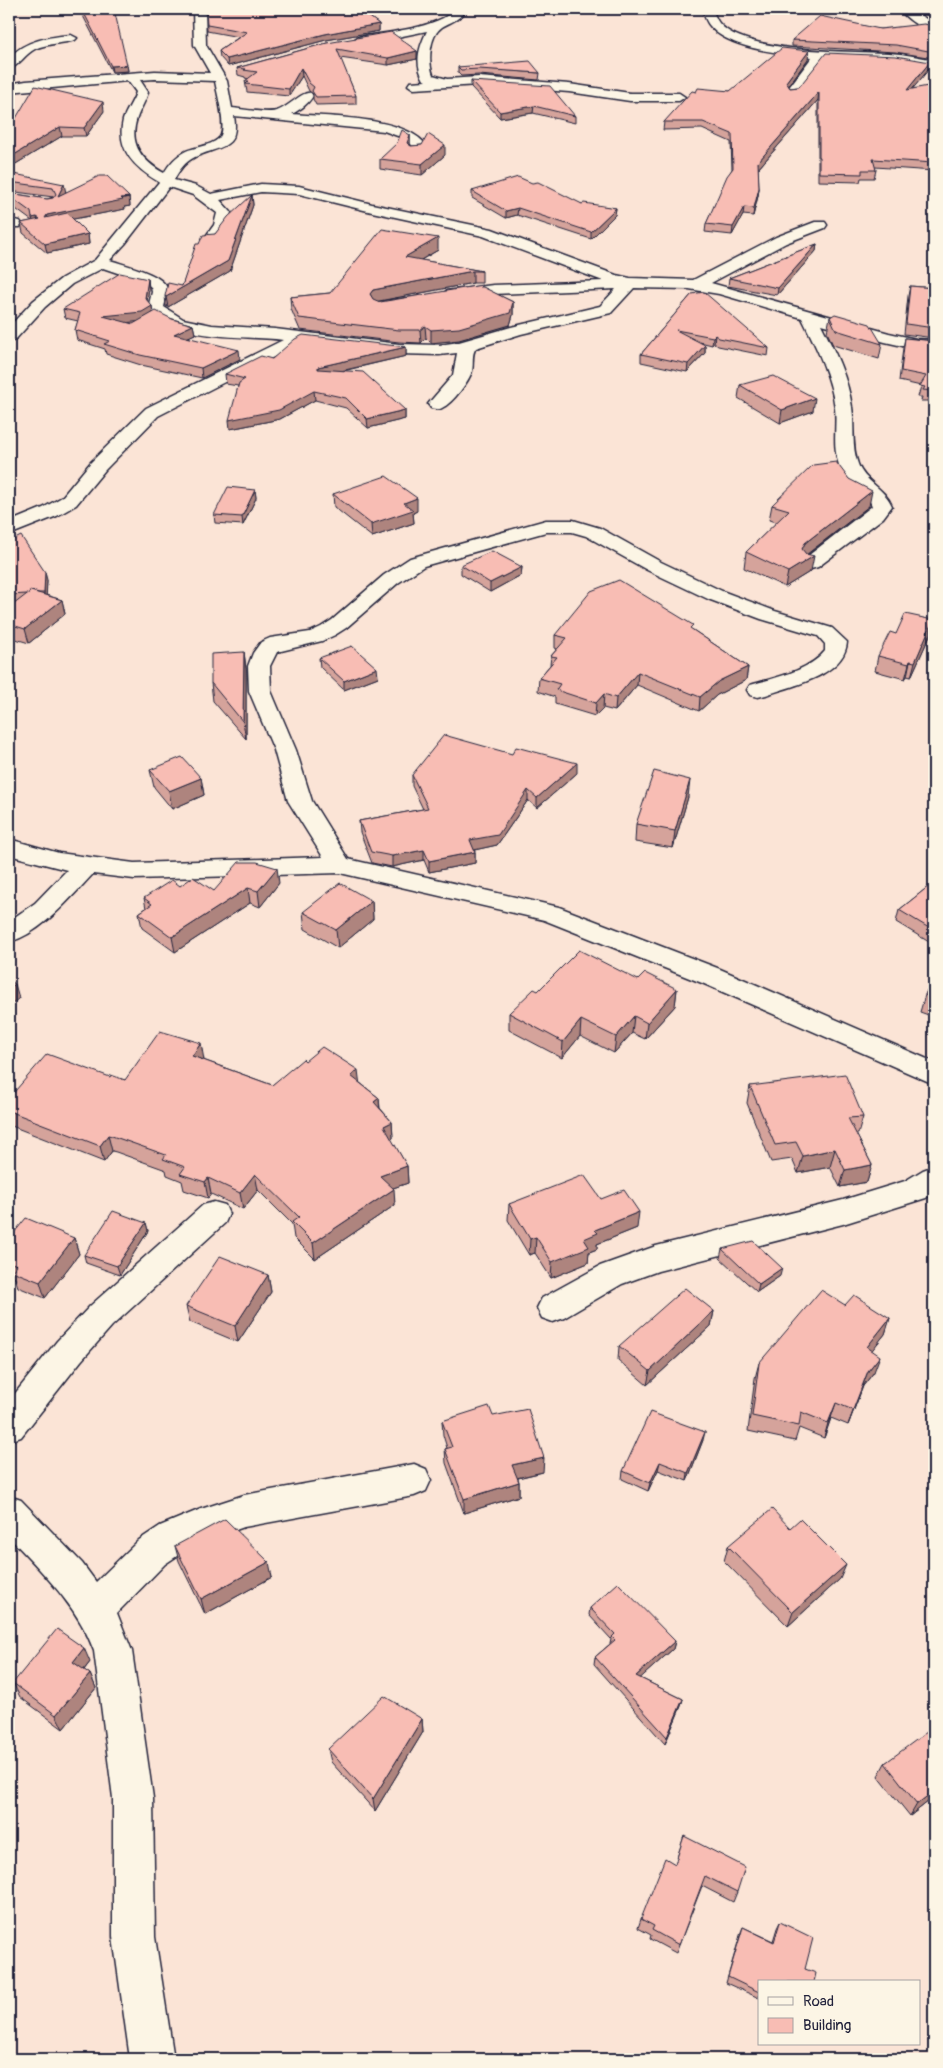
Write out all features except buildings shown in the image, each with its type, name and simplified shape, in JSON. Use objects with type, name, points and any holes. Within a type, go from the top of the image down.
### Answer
[{"type":"street","points":[[9,337],[39,304],[67,281],[102,262],[103,258],[120,241],[166,181],[175,166],[189,155],[220,143],[227,137],[229,126],[221,75],[200,45],[199,9]]},
{"type":"street","points":[[344,43],[436,26],[454,18],[461,9]]},
{"type":"street","points":[[707,9],[713,24],[732,36],[763,46],[820,55],[889,57],[934,64]]},
{"type":"street","points":[[905,9],[910,16],[931,27]]},
{"type":"street","points":[[436,26],[424,50],[425,71],[428,77],[443,82]]},
{"type":"street","points":[[9,65],[33,45],[48,40],[71,38]]},
{"type":"street","points":[[793,90],[820,55]]},
{"type":"street","points":[[9,88],[164,75],[221,75]]},
{"type":"street","points":[[132,77],[142,92],[140,102],[130,118],[129,141],[132,155],[143,167],[166,181],[193,189],[211,198],[224,212],[221,225],[210,240]]},
{"type":"street","points":[[414,86],[443,82],[479,81],[563,87],[630,97],[679,97]]},
{"type":"street","points":[[279,116],[298,106],[308,96]]},
{"type":"street","points":[[226,111],[360,124],[401,131],[411,136],[419,146],[416,152]]},
{"type":"street","points":[[211,198],[261,188],[300,190],[372,208],[487,232],[548,253],[601,275],[630,283]]},
{"type":"street","points":[[696,285],[781,240],[820,225]]},
{"type":"street","points":[[102,262],[149,279],[158,285],[160,292],[156,308],[165,316],[178,323],[212,330],[301,336],[424,350],[452,349],[551,322],[605,310],[630,283]]},
{"type":"street","points":[[434,297],[473,290],[568,289],[630,283],[696,285],[721,290],[898,340],[934,345]]},
{"type":"street","points":[[809,316],[831,364],[844,407],[846,453],[849,467],[855,478],[879,499],[882,506],[876,514],[810,563]]},
{"type":"street","points":[[9,529],[50,512],[68,501],[98,466],[152,412],[301,336]]},
{"type":"street","points":[[437,404],[461,378],[467,360],[465,351],[471,343]]},
{"type":"street","points":[[340,865],[300,801],[284,750],[260,691],[259,666],[264,653],[269,647],[278,643],[315,637],[328,631],[339,624],[391,579],[428,557],[546,526],[574,526],[593,532],[654,566],[714,595],[768,615],[825,632],[836,642],[837,647],[833,656],[822,666],[758,690]]},
{"type":"street","points":[[9,847],[58,861],[134,871],[159,872],[201,868],[340,865],[550,913],[711,976],[934,1074]]},
{"type":"street","points":[[9,933],[44,909],[86,866]]},
{"type":"street","points":[[553,1308],[611,1276],[656,1259],[843,1212],[915,1190],[934,1178]]},
{"type":"street","points":[[9,1426],[68,1351],[101,1316],[214,1214]]},
{"type":"street","points":[[94,1610],[152,1552],[173,1538],[201,1526],[244,1512],[414,1480]]},
{"type":"street","points":[[9,1512],[69,1575],[109,1635],[133,1798],[134,1937],[152,2059]]}]
